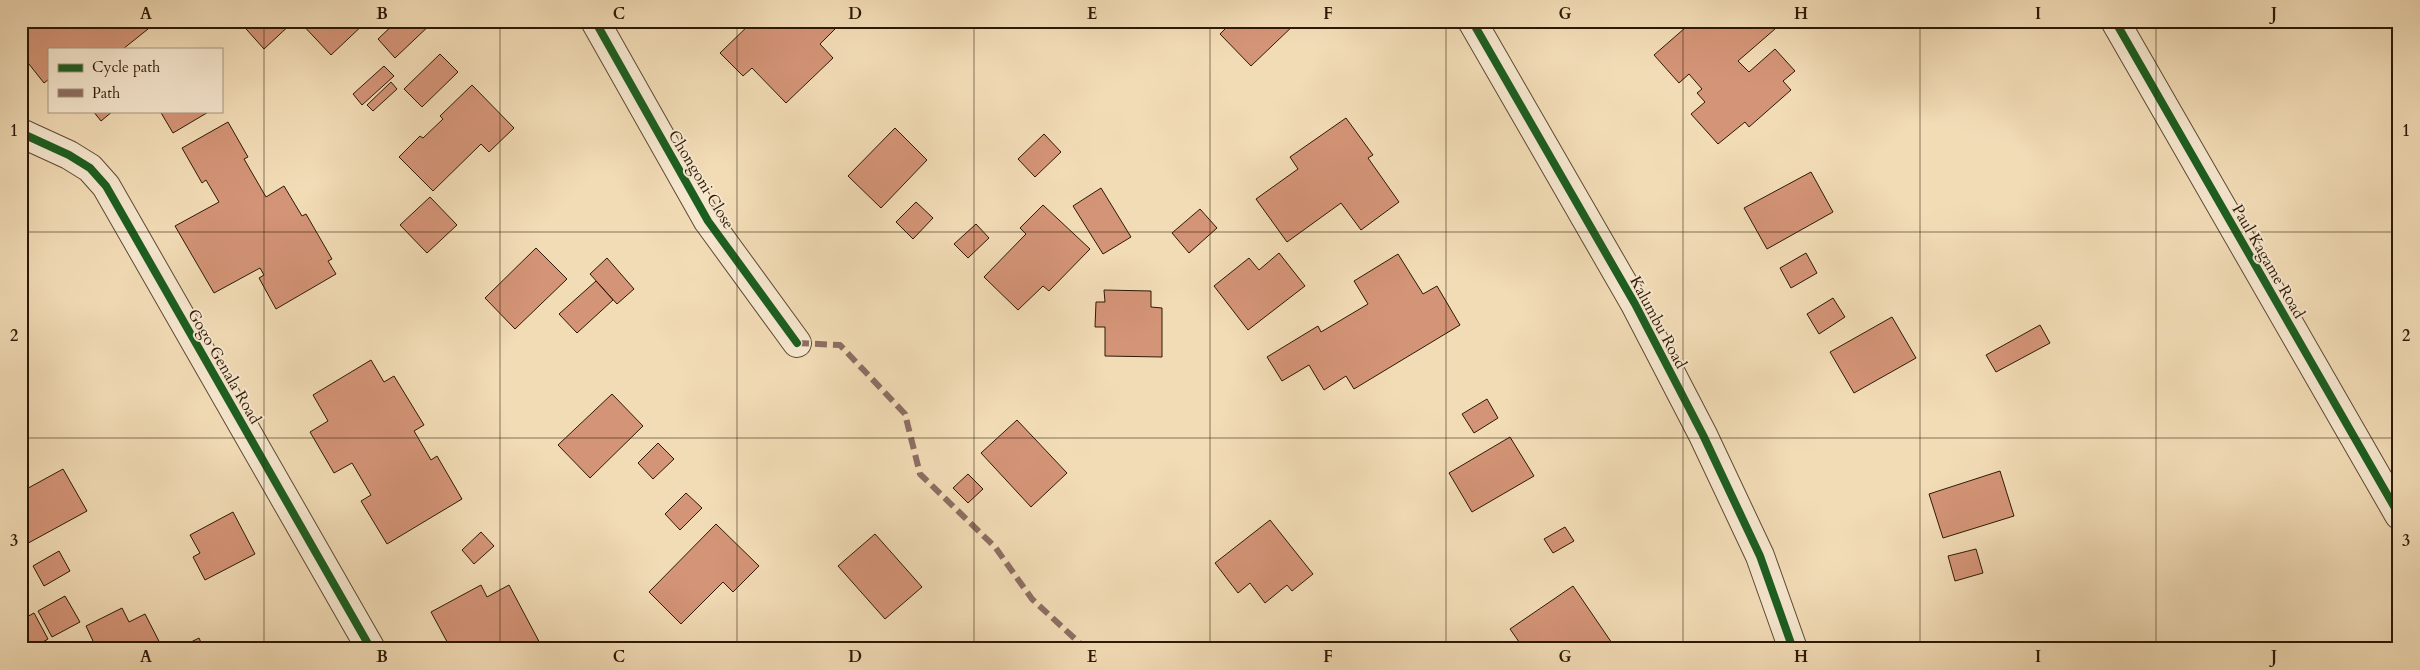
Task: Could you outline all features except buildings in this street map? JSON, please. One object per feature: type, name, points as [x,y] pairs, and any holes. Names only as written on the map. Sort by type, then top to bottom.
[{"type":"street","name":"Chongoni Close","points":[[595,21],[708,221],[797,343]]},
{"type":"street","name":"Kalumbu Road","points":[[1472,21],[1634,304],[1703,435],[1760,556],[1793,649]]},
{"type":"street","name":"Paul Kagame Road","points":[[2115,21],[2399,515]]},
{"type":"street","name":"Gogo Genala Road","points":[[21,133],[69,155],[90,168],[106,186],[370,649]]},
{"type":"marked path","points":[[797,343],[840,345],[905,414],[920,474],[995,547],[1032,599],[1086,649]]},
{"type":"cycle path","points":[[595,21],[708,221],[797,343]]},
{"type":"cycle path","points":[[1472,21],[1635,304],[1703,435],[1760,556],[1793,649]]},
{"type":"cycle path","points":[[2115,21],[2399,515]]},
{"type":"cycle path","points":[[21,133],[69,155],[90,168],[106,186],[371,649]]}]
